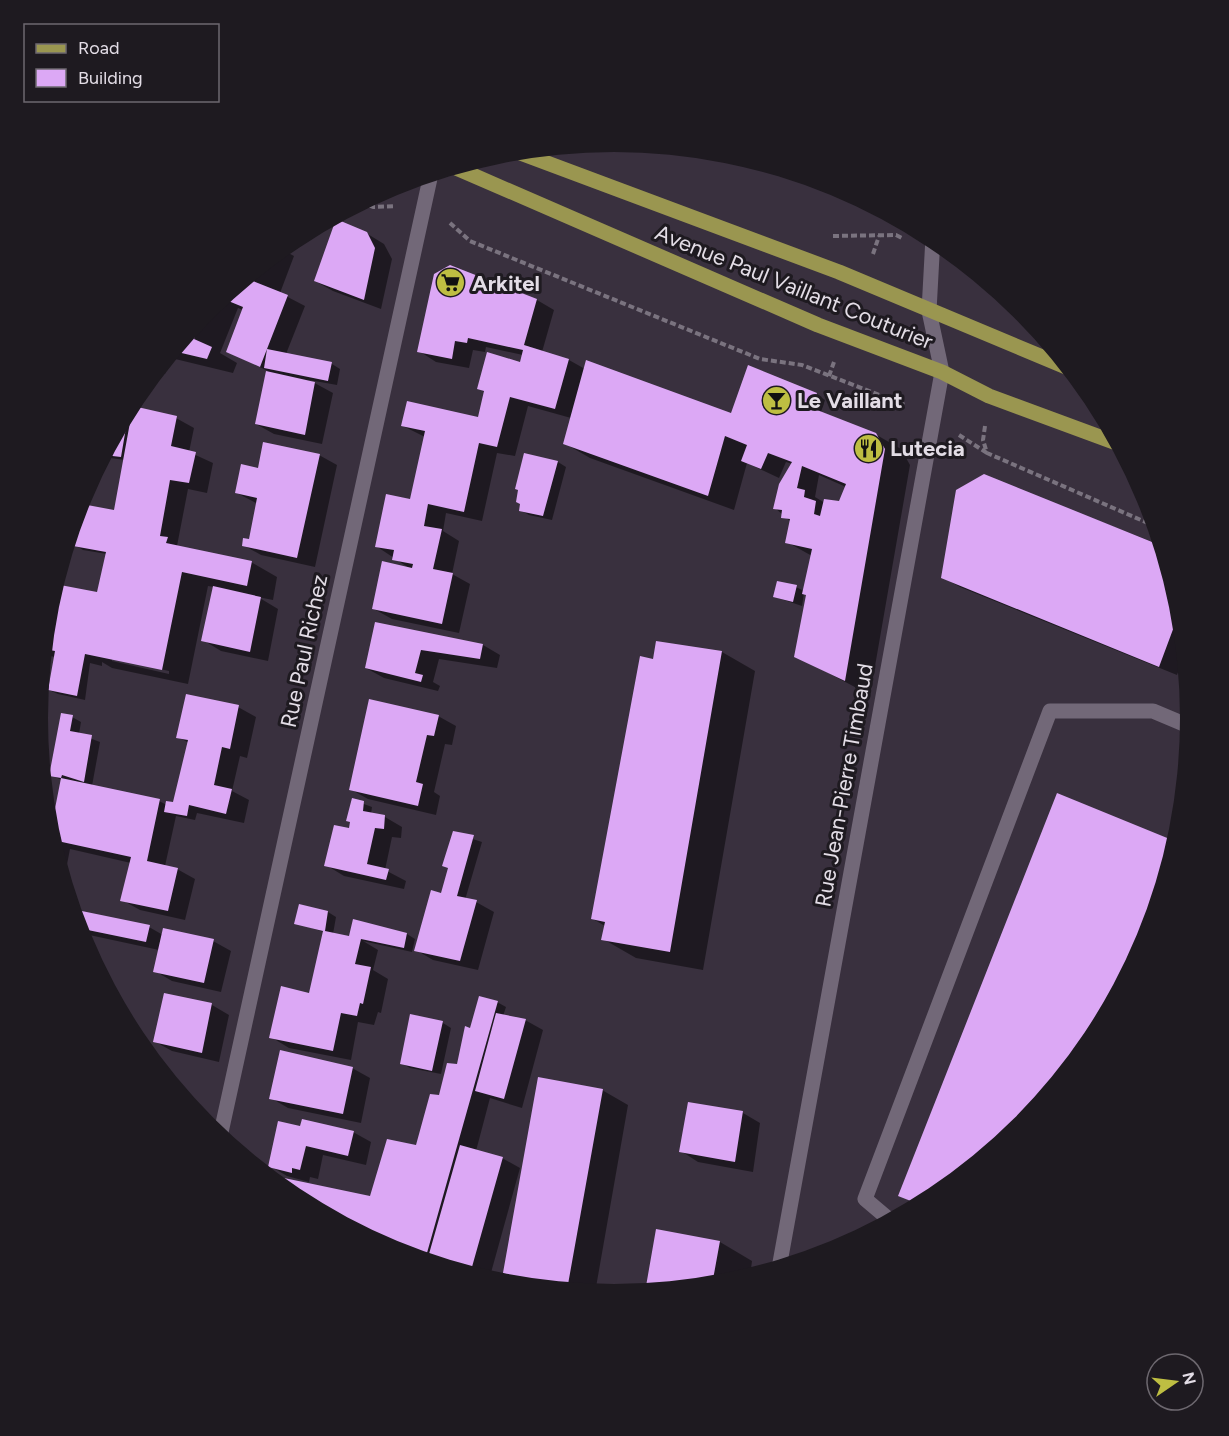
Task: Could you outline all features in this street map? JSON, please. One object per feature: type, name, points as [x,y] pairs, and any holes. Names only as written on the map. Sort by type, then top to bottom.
[{"type":"main road","name":"Avenue Paul Vaillant Couturier","points":[[532,157],[839,272],[1055,363]]},
{"type":"main road","name":"Avenue Paul Vaillant Couturier","points":[[465,172],[818,325],[942,372],[989,396],[1108,440]]},
{"type":"street","name":"Rue Paul Richez","points":[[222,1127],[429,183]]},
{"type":"street","name":"Rue Jean-Pierre Timbaud","points":[[781,1259],[942,372],[929,311],[933,250]]},
{"type":"street","points":[[885,1216],[865,1199],[1050,711],[1153,711],[1181,723]]},
{"type":"path","points":[[372,207],[409,206],[440,214],[470,241],[760,359],[802,365],[897,402]]},
{"type":"path","points":[[824,236],[896,235],[919,241]]},
{"type":"path","points":[[1005,462],[1146,522]]},
{"type":"building","points":[[342,221],[367,232],[375,248],[364,300],[314,281],[334,226]]},
{"type":"building","points":[[450,265],[537,299],[524,345],[569,359],[555,409],[510,397],[497,447],[479,443],[464,512],[428,504],[424,526],[442,529],[433,569],[453,573],[442,624],[372,609],[382,561],[412,568],[413,564],[392,560],[394,550],[375,547],[386,494],[410,499],[425,431],[401,426],[407,401],[478,417],[484,391],[477,389],[487,352],[520,362],[523,350],[468,338],[467,343],[455,341],[452,359],[417,352],[434,274]]},
{"type":"building","points":[[254,281],[288,295],[260,367],[226,352],[243,307],[230,302]]},
{"type":"building","points":[[194,338],[212,347],[207,359],[182,353]]},
{"type":"building","points":[[267,349],[332,362],[328,381],[264,368]]},
{"type":"building","points":[[586,360],[731,413],[748,365],[817,393],[812,408],[876,433],[885,449],[845,681],[794,657],[806,595],[802,594],[812,549],[785,543],[790,519],[781,518],[782,510],[773,509],[779,484],[792,462],[768,453],[761,469],[741,461],[747,445],[725,436],[708,496],[563,444]],"holes":[[[802,466],[846,484],[839,501],[824,499],[820,516],[814,514],[816,501],[804,497],[805,490],[797,488]]]},
{"type":"building","points":[[266,371],[315,382],[305,435],[255,424]]},
{"type":"building","points":[[140,408],[177,416],[171,446],[196,452],[189,483],[170,480],[160,536],[168,537],[166,543],[252,561],[247,586],[182,572],[162,670],[85,654],[77,696],[49,690],[55,651],[52,651],[53,644],[64,586],[97,592],[106,552],[75,546],[78,536],[89,505],[114,510],[129,426]]},
{"type":"building","points":[[125,433],[121,457],[112,456]]},
{"type":"building","points":[[263,442],[320,454],[297,558],[242,546],[243,538],[249,539],[257,498],[235,493],[241,464],[258,468]]},
{"type":"building","points":[[524,453],[558,461],[543,516],[519,511],[520,504],[516,502],[518,490],[515,489]]},
{"type":"building","points":[[984,474],[1153,542],[1162,571],[1173,628],[1159,667],[941,578],[956,490]]},
{"type":"building","points":[[777,581],[797,585],[793,602],[773,597]]},
{"type":"building","points":[[213,586],[261,597],[250,652],[201,641]]},
{"type":"building","points":[[375,622],[483,644],[480,659],[421,650],[415,673],[423,675],[421,682],[365,668]]},
{"type":"building","points":[[656,641],[722,651],[670,952],[601,940],[605,922],[591,919],[640,656],[653,659]]},
{"type":"building","points":[[186,694],[239,705],[230,749],[222,747],[214,785],[232,789],[226,814],[189,805],[187,816],[164,812],[166,801],[173,802],[188,740],[176,738]]},
{"type":"building","points":[[369,699],[439,715],[434,736],[427,735],[416,782],[423,784],[418,806],[349,790]]},
{"type":"building","points":[[61,713],[73,715],[70,731],[92,735],[84,782],[62,775],[61,778],[51,776],[50,768]]},
{"type":"building","points":[[61,778],[160,799],[147,861],[178,868],[168,911],[120,901],[131,857],[62,842],[55,807]]},
{"type":"building","points":[[1057,793],[1168,838],[1151,900],[1123,969],[1086,1033],[1064,1063],[1015,1119],[988,1144],[911,1201],[898,1196]]},
{"type":"building","points":[[352,798],[364,801],[363,811],[385,815],[384,829],[375,828],[367,864],[389,869],[386,880],[324,866],[334,825],[349,828],[350,822],[346,821]]},
{"type":"building","points":[[453,831],[474,835],[457,896],[477,900],[460,961],[414,951],[431,890],[441,893],[448,868],[442,866]]},
{"type":"building","points":[[299,904],[328,911],[325,931],[349,936],[353,919],[407,933],[404,948],[361,939],[355,964],[371,967],[363,1004],[360,1003],[357,1016],[341,1013],[333,1051],[269,1038],[281,986],[309,993],[323,931],[294,924]]},
{"type":"building","points":[[82,911],[150,925],[146,942],[89,930]]},
{"type":"building","points":[[163,928],[214,939],[204,983],[153,972]]},
{"type":"building","points":[[164,993],[212,1003],[202,1053],[153,1042]]},
{"type":"building","points":[[479,996],[498,1001],[427,1252],[364,1226],[331,1209],[285,1178],[370,1196],[387,1139],[416,1145],[430,1094],[439,1095],[447,1063],[457,1064],[465,1026],[470,1028]]},
{"type":"building","points":[[496,1013],[526,1019],[504,1099],[475,1091]]},
{"type":"building","points":[[410,1014],[443,1021],[432,1071],[400,1064]]},
{"type":"building","points":[[280,1050],[353,1067],[343,1114],[269,1099]]},
{"type":"building","points":[[538,1077],[603,1089],[568,1282],[503,1274]]},
{"type":"building","points":[[688,1102],[743,1111],[735,1162],[679,1152]]},
{"type":"building","points":[[302,1119],[354,1131],[348,1156],[306,1146],[300,1170],[292,1168],[292,1173],[271,1168],[268,1166],[278,1121],[300,1126]]},
{"type":"building","points":[[460,1145],[503,1157],[472,1266],[429,1253]]},
{"type":"building","points":[[656,1229],[720,1241],[714,1276],[647,1283]]},
{"type":"place","name":"Arkitel","points":[[451,283]]},
{"type":"place","name":"Le Vaillant","points":[[776,400]]},
{"type":"place","name":"Lutecia","points":[[869,448]]}]
